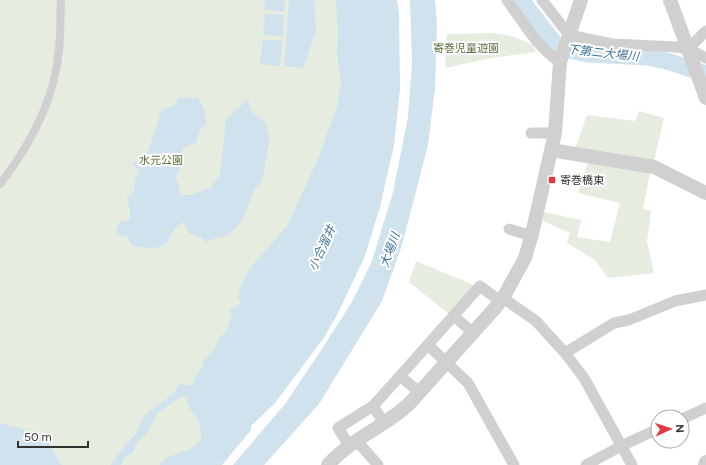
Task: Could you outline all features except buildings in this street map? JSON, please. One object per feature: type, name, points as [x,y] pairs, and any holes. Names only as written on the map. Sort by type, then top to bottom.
[{"type":"street","points":[[0,184],[34,134],[47,106],[59,50],[61,0]]},
{"type":"street","points":[[507,0],[545,51],[561,60]]},
{"type":"street","points":[[542,0],[568,37],[612,44],[677,46],[688,49],[706,58]]},
{"type":"street","points":[[328,465],[352,443],[397,415],[419,392],[502,300],[525,258],[532,236],[555,133],[561,60],[581,0]]},
{"type":"street","points":[[670,0],[705,96]]},
{"type":"street","points":[[688,49],[706,31]]},
{"type":"street","points":[[531,134],[555,133]]},
{"type":"street","points":[[551,150],[654,167],[706,193]]},
{"type":"street","points":[[509,229],[532,236]]},
{"type":"street","points":[[378,465],[352,443],[338,428],[373,406],[480,286],[536,322],[565,353],[584,378],[632,465]]},
{"type":"street","points":[[565,353],[614,323],[628,320],[676,301],[706,295]]},
{"type":"street","points":[[454,316],[472,333]]},
{"type":"street","points":[[428,345],[447,361],[468,383],[514,465]]},
{"type":"street","points":[[400,376],[419,392]]},
{"type":"street","points":[[373,406],[384,423]]},
{"type":"street","points":[[690,415],[706,408]]},
{"type":"street","points":[[586,465],[650,433]]},
{"type":"green space","name":"水元公園","points":[[0,0],[357,0],[357,92],[206,437],[174,465],[0,465]]},
{"type":"green space","name":"寄巻児童遊園","points":[[492,33],[512,36],[533,45],[536,52],[491,58],[445,68],[447,34]]},
{"type":"green space","points":[[639,111],[664,118],[654,161],[575,149],[587,115],[635,121]]},
{"type":"green space","points":[[588,162],[650,173],[643,209],[651,211],[647,241],[654,273],[608,278],[596,261],[567,243],[570,233],[543,221],[544,212],[581,220],[577,237],[610,242],[620,203],[578,193]]},
{"type":"green space","points":[[416,261],[476,286],[449,314],[409,282]]},
{"type":"water","points":[[265,0],[285,0],[284,12],[264,9]]},
{"type":"water","points":[[289,0],[314,0],[316,31],[303,68],[284,66]]},
{"type":"water","name":"小合溜井","points":[[336,0],[397,0],[399,13],[400,89],[394,145],[380,207],[365,256],[337,315],[323,339],[275,403],[251,426],[251,430],[222,465],[160,465],[168,458],[197,445],[201,440],[200,425],[187,403],[187,396],[180,397],[157,414],[147,434],[136,443],[133,453],[125,457],[121,465],[111,465],[127,442],[134,436],[145,415],[174,393],[180,384],[193,386],[194,379],[202,367],[203,361],[214,350],[220,337],[225,333],[232,317],[229,308],[234,308],[240,304],[240,300],[238,298],[241,285],[250,268],[287,226],[317,161],[337,107],[341,83],[337,55],[338,32]]},
{"type":"water","name":"大場川","points":[[410,0],[435,0],[437,24],[435,88],[428,145],[402,245],[382,301],[319,404],[264,465],[233,465],[285,404],[353,300],[372,261],[393,192],[408,117],[412,62]]},
{"type":"water","points":[[265,14],[284,15],[283,36],[263,35]]},
{"type":"water","points":[[263,40],[282,40],[280,66],[260,64]]},
{"type":"water","points":[[187,97],[192,99],[197,98],[200,101],[206,118],[206,125],[201,128],[196,143],[183,147],[180,166],[176,177],[181,195],[191,195],[210,188],[220,175],[226,120],[247,100],[253,113],[267,124],[267,131],[270,138],[262,180],[254,191],[243,218],[235,229],[223,237],[212,239],[207,243],[201,237],[189,233],[184,222],[176,227],[166,243],[161,247],[153,248],[132,246],[129,238],[118,235],[116,230],[120,222],[131,219],[127,197],[134,192],[135,179],[139,170],[132,164],[140,160],[148,152],[162,109],[173,106],[178,98]]},
{"type":"water","points":[[0,423],[40,436],[51,446],[62,465],[0,465]]},
{"type":"waterway","name":"下第二大場川","points":[[521,0],[558,48],[588,54],[648,57],[670,62],[706,74]]},
{"type":"place","name":"寄巻橋東","points":[[552,180]]}]
